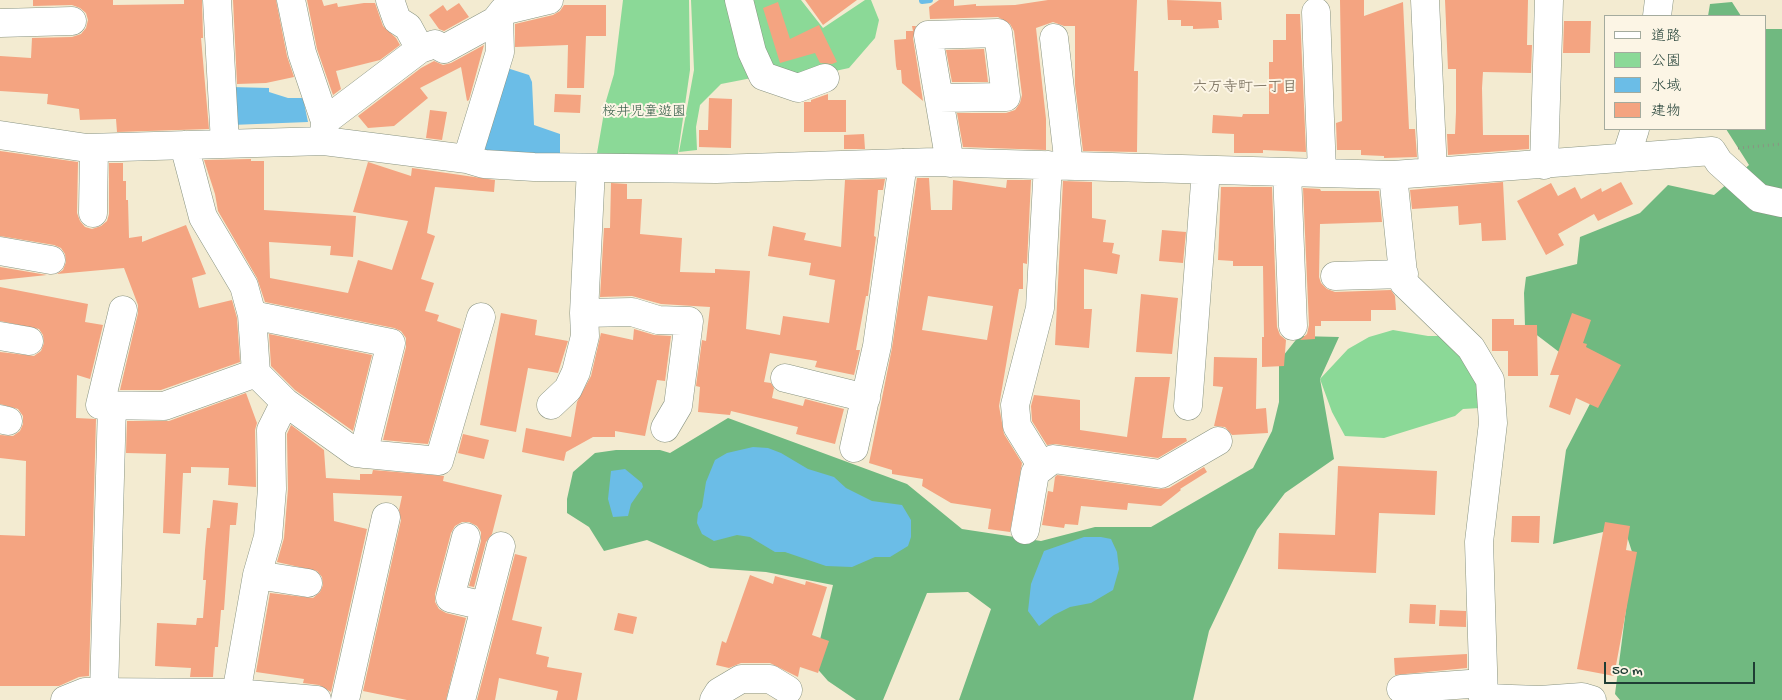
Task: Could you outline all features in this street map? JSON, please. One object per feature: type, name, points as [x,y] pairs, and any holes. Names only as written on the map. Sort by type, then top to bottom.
[{"type":"street","points":[[216,0],[225,143]]},
{"type":"street","points":[[291,0],[302,54],[324,131]]},
{"type":"street","points":[[390,0],[397,20],[408,27],[420,49]]},
{"type":"street","points":[[324,131],[420,49],[434,44],[444,49],[495,21],[503,11],[549,0]]},
{"type":"street","points":[[739,0],[752,52],[763,76],[798,88],[825,78]]},
{"type":"street","points":[[1424,0],[1433,172]]},
{"type":"street","points":[[1544,164],[1549,0]]},
{"type":"street","points":[[1657,15],[1660,0]]},
{"type":"street","points":[[1314,4],[1322,173]]},
{"type":"street","points":[[466,159],[500,52],[498,16]]},
{"type":"street","points":[[0,23],[73,20]]},
{"type":"street","points":[[1042,465],[1017,426],[1015,404],[1040,308],[1058,166],[1054,38]]},
{"type":"street","points":[[939,98],[950,163]]},
{"type":"street","points":[[1626,157],[1634,130]]},
{"type":"street","points":[[0,135],[94,148],[225,143],[324,131],[500,165],[591,168],[716,168],[950,163],[1393,175],[1712,151],[1719,162],[1759,198],[1782,203]]},
{"type":"street","points":[[184,145],[203,217],[244,286],[252,315],[256,372],[286,402],[356,453],[439,461],[481,317]]},
{"type":"street","points":[[93,213],[94,148]]},
{"type":"street","points":[[854,448],[877,346],[903,163]]},
{"type":"street","points":[[550,405],[568,389],[576,372],[585,336],[584,313],[591,168]]},
{"type":"street","points":[[1188,406],[1206,170]]},
{"type":"street","points":[[1286,172],[1294,326]]},
{"type":"street","points":[[1393,175],[1404,283],[1471,348],[1490,380],[1493,423],[1479,542],[1483,694]]},
{"type":"street","points":[[0,251],[51,260]]},
{"type":"street","points":[[1335,276],[1404,274]]},
{"type":"street","points":[[123,310],[100,405],[164,406],[256,372]]},
{"type":"street","points":[[584,313],[632,312],[658,320],[689,321],[678,406],[665,428]]},
{"type":"street","points":[[252,315],[391,343],[363,454]]},
{"type":"street","points":[[0,336],[29,341]]},
{"type":"street","points":[[785,378],[866,398]]},
{"type":"street","points":[[236,696],[257,575],[268,537],[272,489],[271,430],[286,402]]},
{"type":"street","points":[[104,692],[112,405]]},
{"type":"street","points":[[1025,530],[1035,473],[1042,465],[1053,459],[1161,474],[1218,440]]},
{"type":"street","points":[[345,700],[386,517]]},
{"type":"street","points":[[466,537],[450,598],[485,606]]},
{"type":"street","points":[[461,700],[501,546]]},
{"type":"street","points":[[257,575],[308,583]]},
{"type":"street","points":[[714,700],[718,692],[741,679],[770,679],[788,690]]},
{"type":"street","points":[[1401,689],[1540,700],[1582,697],[1592,700]]},
{"type":"street","points":[[66,700],[85,692],[317,700]]},
{"type":"path","points":[[1712,151],[1782,144]]},
{"type":"green space","name":"桜井児童遊園","points":[[623,0],[689,0],[690,70],[677,160],[596,159],[606,101],[614,74]]},
{"type":"green space","points":[[691,0],[734,0],[757,77],[721,84],[700,105],[696,127],[697,150],[679,152],[694,70]]},
{"type":"green space","points":[[744,0],[801,0],[823,28],[865,0],[871,0],[879,20],[875,38],[849,68],[821,74],[799,82],[765,71]]},
{"type":"green space","points":[[1732,2],[1740,15],[1708,15],[1710,4]]},
{"type":"green space","points":[[1767,29],[1782,29],[1782,700],[1620,700],[1615,694],[1633,555],[1624,527],[1553,544],[1566,450],[1594,396],[1584,371],[1525,326],[1524,293],[1526,277],[1577,264],[1580,237],[1640,213],[1668,185],[1714,195],[1749,165],[1727,130],[1767,130]]},
{"type":"green space","points":[[1393,330],[1428,336],[1442,336],[1458,349],[1477,378],[1480,408],[1463,409],[1455,416],[1384,438],[1345,436],[1332,412],[1320,379],[1348,349],[1369,337]]},
{"type":"green space","points":[[1299,336],[1339,337],[1320,379],[1334,459],[1285,493],[1257,530],[1209,631],[1193,700],[959,700],[991,609],[968,592],[927,593],[883,700],[856,700],[828,681],[814,665],[833,585],[766,572],[710,568],[647,540],[604,551],[589,527],[567,513],[567,499],[573,472],[595,453],[616,450],[660,450],[670,453],[728,418],[907,484],[962,529],[1041,541],[1095,527],[1151,527],[1253,468],[1272,431],[1279,402],[1279,361]]},
{"type":"water","points":[[507,68],[529,75],[532,82],[534,125],[560,134],[560,154],[482,157]]},
{"type":"water","points":[[231,87],[269,88],[269,92],[288,98],[303,98],[308,122],[231,125]]},
{"type":"water","points":[[753,447],[768,448],[781,453],[808,469],[834,477],[846,488],[872,501],[902,505],[911,520],[911,537],[908,546],[890,557],[875,557],[852,567],[826,566],[785,552],[775,552],[750,537],[737,535],[714,541],[702,534],[697,523],[698,513],[702,507],[706,482],[715,460],[727,453]]},
{"type":"water","points":[[625,469],[642,483],[643,487],[631,504],[628,516],[613,517],[608,499],[611,471]]},
{"type":"water","points":[[1084,537],[1111,539],[1117,552],[1119,569],[1113,590],[1091,603],[1070,607],[1054,615],[1039,626],[1028,611],[1031,584],[1044,551]]},
{"type":"building","points":[[33,0],[113,0],[113,5],[184,4],[184,0],[202,0],[203,38],[201,38],[209,129],[117,132],[116,119],[80,120],[79,109],[47,104],[48,94],[0,91],[0,56],[31,58],[32,38],[72,37],[81,34],[86,28],[88,20],[86,13],[80,8],[72,5],[33,6]]},
{"type":"building","points":[[233,0],[276,0],[287,56],[294,77],[266,83],[237,84]]},
{"type":"building","points":[[307,0],[322,0],[324,6],[337,3],[338,7],[375,3],[383,26],[396,38],[400,45],[380,60],[336,71],[341,89],[333,95],[317,49]]},
{"type":"building","points":[[805,0],[857,0],[823,25]]},
{"type":"building","points":[[939,0],[954,0],[954,6],[976,4],[976,6],[1015,5],[1048,0],[1137,0],[1134,71],[1138,71],[1137,152],[1083,151],[1075,85],[1075,26],[1064,26],[1053,22],[1036,28],[1046,119],[1046,150],[963,147],[957,113],[1006,113],[1015,110],[1020,103],[1022,95],[1014,31],[1010,24],[998,17],[930,19],[929,7]]},
{"type":"building","points":[[1167,0],[1221,2],[1222,20],[1218,20],[1219,28],[1193,29],[1193,26],[1181,26],[1181,20],[1168,20]]},
{"type":"building","points":[[1340,0],[1364,0],[1364,16],[1403,2],[1409,129],[1415,129],[1417,157],[1384,158],[1384,156],[1361,155],[1361,150],[1337,150],[1336,123],[1342,121]]},
{"type":"building","points":[[1445,0],[1528,0],[1527,45],[1532,45],[1531,73],[1483,72],[1482,88],[1483,135],[1529,135],[1529,149],[1448,155],[1447,134],[1455,134],[1456,69],[1448,69]]},
{"type":"building","points":[[778,2],[790,39],[819,25],[837,62],[832,64],[820,63],[815,53],[780,63],[763,8]]},
{"type":"building","points":[[459,3],[469,17],[444,31],[439,29],[429,15],[443,5],[447,11]]},
{"type":"building","points":[[564,5],[606,5],[606,36],[586,36],[584,88],[567,88],[568,45],[515,47],[515,24],[553,15],[560,11]]},
{"type":"building","points":[[1286,14],[1300,14],[1306,152],[1263,150],[1263,153],[1234,153],[1234,134],[1212,133],[1213,115],[1242,117],[1243,114],[1269,114],[1269,62],[1273,62],[1273,40],[1286,40]]},
{"type":"building","points":[[1564,21],[1591,21],[1590,53],[1563,53]]},
{"type":"building","points":[[912,26],[916,26],[913,38],[923,101],[902,83],[901,70],[897,70],[896,66],[894,40],[906,39],[906,31],[913,31]]},
{"type":"building","points":[[484,45],[469,100],[467,101],[461,67],[420,88],[428,98],[394,126],[368,128],[358,116],[421,68],[434,61],[443,65],[451,63]]},
{"type":"building","points":[[984,49],[988,82],[952,82],[946,50]]},
{"type":"building","points":[[555,94],[581,95],[580,113],[554,112]]},
{"type":"building","points":[[828,94],[828,100],[846,100],[846,132],[804,132],[804,102],[811,102],[811,100]]},
{"type":"building","points":[[709,98],[732,99],[731,148],[699,147],[699,130],[708,130]]},
{"type":"building","points":[[430,110],[447,112],[442,140],[426,138]]},
{"type":"building","points":[[864,134],[865,149],[844,149],[844,135]]},
{"type":"building","points":[[0,151],[78,162],[77,213],[85,227],[92,229],[101,226],[107,221],[109,214],[109,163],[123,163],[123,181],[126,181],[126,200],[128,200],[129,238],[142,236],[142,242],[186,225],[206,274],[192,278],[199,308],[232,300],[237,318],[240,362],[161,390],[120,390],[138,313],[138,305],[124,268],[57,274],[63,270],[66,262],[65,254],[61,248],[54,245],[0,236]]},
{"type":"building","points":[[251,159],[251,161],[264,161],[264,210],[356,216],[353,257],[330,255],[331,246],[269,242],[270,278],[348,293],[358,260],[392,270],[408,221],[353,212],[368,162],[411,176],[412,168],[495,180],[494,192],[435,187],[427,233],[435,236],[421,279],[434,283],[425,311],[439,315],[437,321],[461,329],[428,444],[383,440],[406,347],[406,338],[401,331],[265,302],[257,278],[218,211],[215,194],[204,160]]},
{"type":"building","points":[[917,178],[929,178],[931,210],[952,210],[953,180],[1006,188],[1007,180],[1031,180],[1027,264],[1023,263],[1023,289],[1019,289],[999,406],[1004,434],[1022,463],[1010,532],[988,529],[991,509],[951,503],[922,486],[923,479],[892,474],[892,470],[869,463],[892,348]],"holes":[[[928,296],[993,306],[987,340],[922,330]]]},
{"type":"building","points":[[885,179],[883,190],[878,190],[874,236],[876,237],[868,296],[866,296],[856,350],[860,350],[854,375],[815,367],[817,361],[770,353],[764,382],[771,383],[774,388],[772,398],[803,406],[805,399],[844,409],[835,444],[796,434],[798,427],[731,411],[730,415],[698,412],[700,387],[696,386],[702,340],[706,341],[710,307],[661,304],[632,296],[600,297],[604,228],[610,228],[611,183],[627,184],[627,199],[642,199],[640,234],[682,238],[680,272],[715,273],[715,269],[750,271],[746,329],[780,335],[783,316],[829,323],[835,280],[809,275],[811,263],[768,256],[773,226],[806,233],[804,240],[841,247],[845,180]]},
{"type":"building","points":[[1063,181],[1092,182],[1092,218],[1106,220],[1103,242],[1114,243],[1112,253],[1120,255],[1117,274],[1084,269],[1084,309],[1092,309],[1089,348],[1055,345]]},
{"type":"building","points":[[1503,182],[1506,240],[1482,241],[1481,223],[1459,225],[1458,206],[1412,209],[1410,190]]},
{"type":"building","points":[[1621,182],[1633,204],[1598,221],[1594,214],[1558,234],[1564,245],[1546,255],[1517,201],[1551,183],[1558,196],[1575,187],[1581,199],[1601,188],[1602,192]]},
{"type":"building","points":[[1221,187],[1272,187],[1277,327],[1280,335],[1286,340],[1284,366],[1262,367],[1262,337],[1264,337],[1263,266],[1233,266],[1233,261],[1218,260]]},
{"type":"building","points":[[1303,188],[1320,189],[1321,191],[1379,191],[1382,222],[1320,224],[1319,277],[1321,283],[1327,289],[1335,292],[1391,290],[1395,296],[1396,310],[1371,310],[1371,321],[1321,321],[1321,326],[1315,326],[1315,339],[1300,340],[1307,334],[1309,325]]},
{"type":"building","points":[[1162,230],[1186,232],[1183,263],[1159,261]]},
{"type":"building","points":[[0,267],[47,275],[0,280]]},
{"type":"building","points":[[0,287],[88,304],[85,322],[103,325],[90,379],[77,375],[76,418],[96,419],[89,676],[79,677],[59,686],[0,686],[0,535],[25,536],[26,461],[0,458],[0,435],[13,436],[20,431],[23,424],[23,416],[18,409],[0,404],[0,352],[34,356],[41,351],[44,343],[43,335],[39,329],[0,321]]},
{"type":"building","points":[[1141,294],[1178,298],[1172,354],[1136,352]]},
{"type":"building","points":[[501,313],[537,320],[535,335],[568,341],[558,373],[528,368],[516,432],[480,425]]},
{"type":"building","points":[[1572,313],[1591,320],[1583,343],[1587,344],[1586,347],[1621,365],[1598,408],[1576,398],[1570,415],[1549,407],[1559,375],[1550,375]]},
{"type":"building","points":[[1492,319],[1514,319],[1514,325],[1537,325],[1538,376],[1508,376],[1508,351],[1492,351]]},
{"type":"building","points":[[634,329],[654,335],[671,336],[665,381],[657,380],[645,436],[615,431],[615,437],[593,437],[566,452],[564,461],[522,452],[526,428],[571,437],[577,402],[591,376],[601,333],[633,340]]},
{"type":"building","points":[[269,334],[372,355],[353,431],[295,390],[271,366]]},
{"type":"building","points":[[1214,357],[1257,358],[1256,409],[1266,408],[1268,433],[1232,435],[1225,427],[1214,426],[1223,387],[1213,386]]},
{"type":"building","points":[[1135,377],[1170,377],[1162,438],[1186,438],[1187,441],[1158,458],[1055,444],[1047,445],[1032,421],[1031,406],[1034,395],[1080,400],[1080,430],[1127,437]]},
{"type":"building","points":[[246,393],[257,423],[255,430],[256,487],[228,485],[229,468],[191,467],[191,473],[183,473],[180,534],[163,533],[166,454],[126,453],[127,421],[169,421]]},
{"type":"building","points":[[291,425],[324,450],[326,478],[360,480],[360,474],[372,474],[373,470],[444,476],[443,481],[502,495],[492,534],[486,542],[474,587],[469,586],[481,541],[481,532],[477,526],[469,522],[462,522],[455,526],[451,533],[435,594],[435,602],[439,609],[446,613],[466,618],[446,700],[407,700],[363,691],[401,520],[399,510],[402,496],[333,493],[334,521],[367,529],[331,692],[319,685],[303,683],[304,679],[256,672],[270,593],[313,598],[320,592],[323,585],[322,577],[317,571],[277,562],[284,538],[288,489],[287,434]]},
{"type":"building","points":[[463,434],[489,440],[484,459],[458,453]]},
{"type":"building","points":[[1338,466],[1437,471],[1435,515],[1379,513],[1376,573],[1278,569],[1279,533],[1335,535]]},
{"type":"building","points":[[1204,467],[1207,472],[1180,489],[1161,506],[1128,503],[1127,510],[1081,506],[1078,525],[1065,524],[1064,528],[1042,525],[1048,491],[1053,492],[1057,475],[1159,489],[1169,488]]},
{"type":"building","points":[[213,500],[238,503],[236,525],[230,525],[224,610],[221,610],[218,647],[215,647],[213,677],[190,677],[191,668],[155,666],[157,623],[196,625],[197,618],[203,618],[206,580],[203,580],[205,550],[207,528],[210,528]]},
{"type":"building","points":[[1512,516],[1540,516],[1539,543],[1511,542]]},
{"type":"building","points":[[1605,522],[1630,526],[1626,550],[1637,552],[1614,676],[1577,669]]},
{"type":"building","points":[[515,554],[527,557],[512,620],[542,627],[536,654],[549,657],[547,667],[582,673],[577,700],[556,700],[558,691],[499,678],[495,700],[477,700]]},
{"type":"building","points":[[750,575],[773,584],[775,576],[805,585],[806,581],[827,587],[812,635],[829,641],[818,673],[800,667],[798,677],[770,663],[741,663],[729,668],[716,665],[722,641],[726,643]]},
{"type":"building","points":[[1410,604],[1436,605],[1435,624],[1409,623]]},
{"type":"building","points":[[1440,610],[1466,611],[1466,627],[1439,626]]},
{"type":"building","points":[[618,613],[637,617],[633,634],[614,630]]},
{"type":"building","points":[[1467,654],[1467,668],[1395,675],[1394,658]]},
{"type":"waterway","points":[[922,1],[930,0]]},
{"type":"district","name":"六万寺町一丁目","points":[[1245,89]]}]
